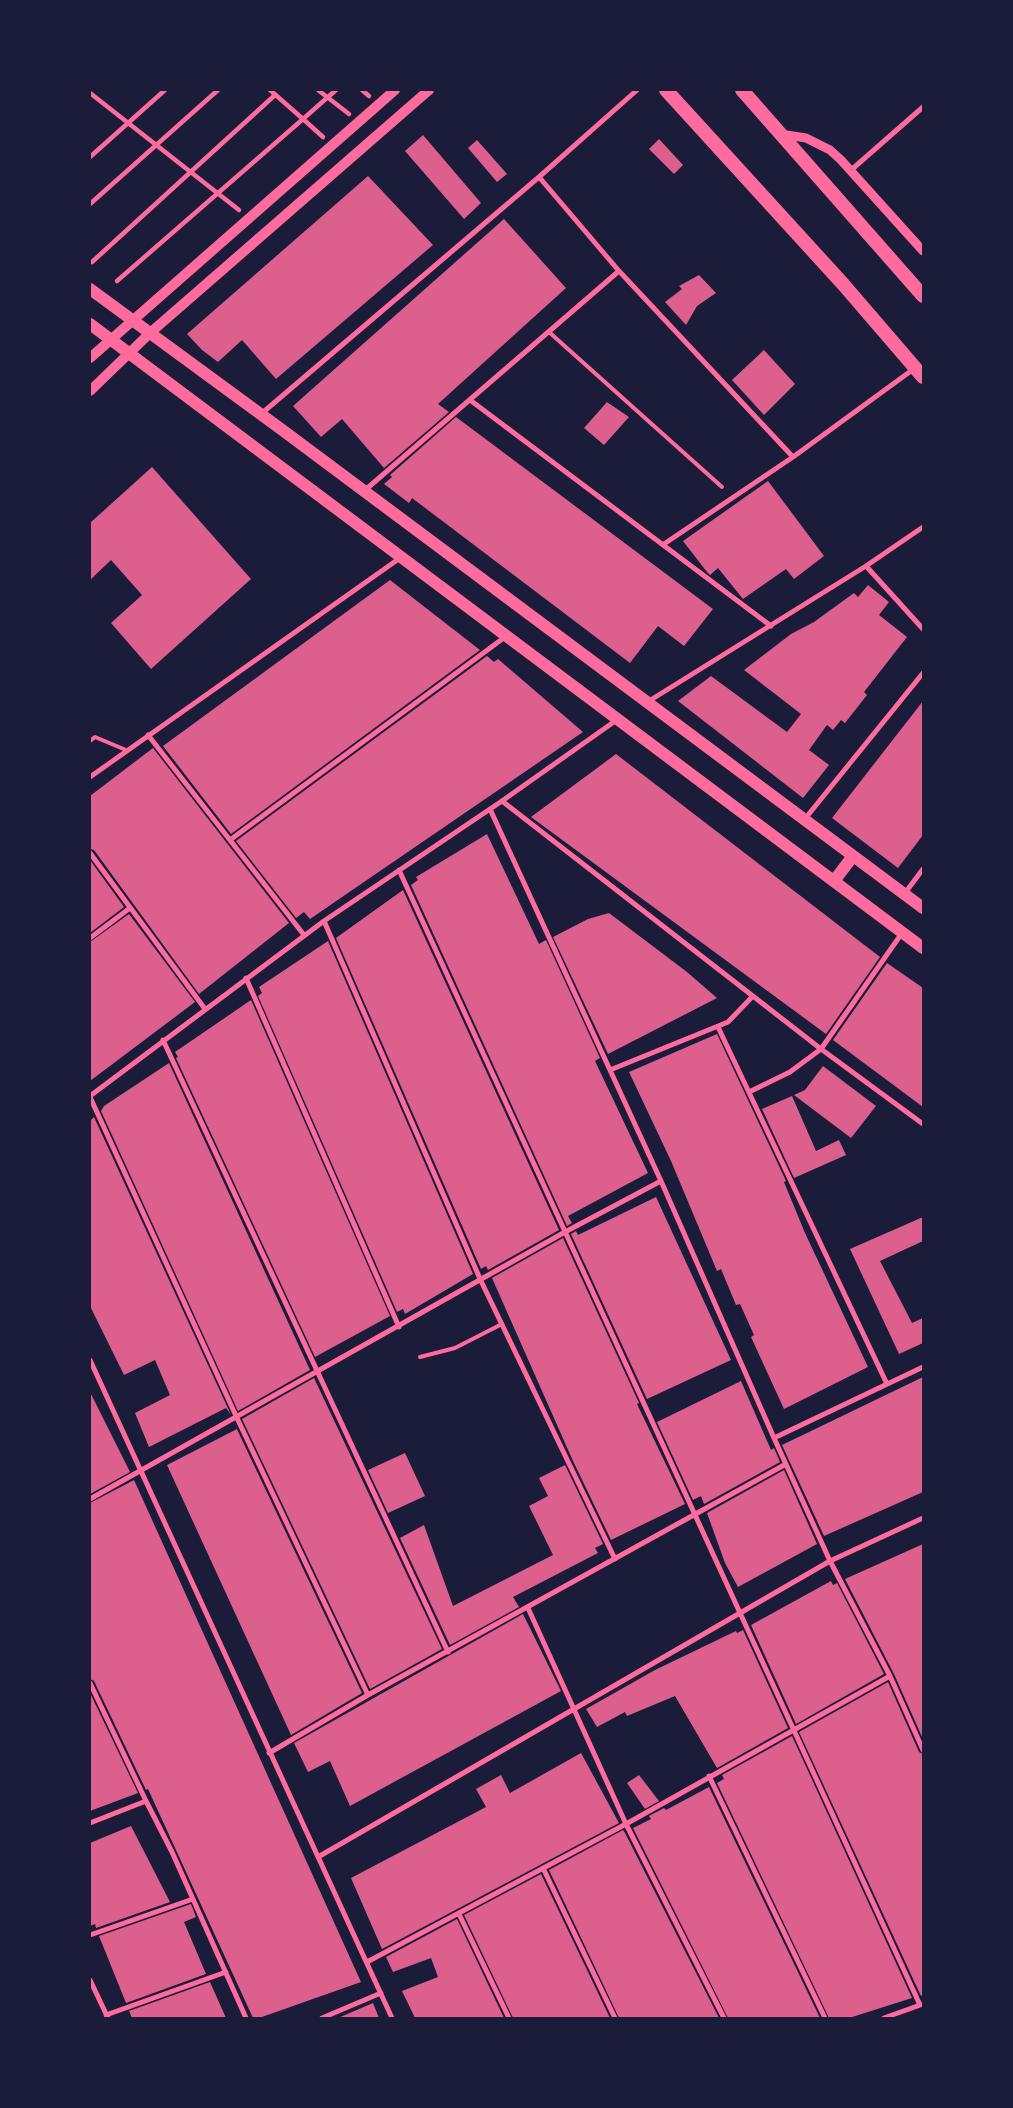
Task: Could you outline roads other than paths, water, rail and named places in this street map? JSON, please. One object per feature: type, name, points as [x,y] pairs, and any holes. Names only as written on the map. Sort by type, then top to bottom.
[{"type":"highway","points":[[666,90],[919,372]]},
{"type":"highway","points":[[742,90],[923,296]]},
{"type":"main road","points":[[90,358],[394,90]]},
{"type":"main road","points":[[90,391],[150,333],[429,90]]},
{"type":"main road","points":[[90,290],[648,702],[923,908]]},
{"type":"main road","points":[[90,324],[923,948]]},
{"type":"main road","points":[[834,881],[853,856]]},
{"type":"street","points":[[90,157],[165,90]]},
{"type":"street","points":[[90,204],[155,144],[218,90]]},
{"type":"street","points":[[270,90],[323,136]]},
{"type":"street","points":[[318,90],[349,114]]},
{"type":"street","points":[[117,281],[336,90]]},
{"type":"street","points":[[362,90],[369,96]]},
{"type":"street","points":[[260,415],[539,177],[637,90]]},
{"type":"street","points":[[92,262],[275,95]]},
{"type":"street","points":[[91,96],[239,210]]},
{"type":"street","points":[[850,170],[923,107]]},
{"type":"street","points":[[780,134],[799,136],[818,143],[841,160],[923,251]]},
{"type":"street","points":[[539,177],[619,271],[793,456]]},
{"type":"street","points":[[364,492],[619,271]]},
{"type":"street","points":[[664,544],[919,372]]},
{"type":"street","points":[[470,400],[664,544],[770,626]]},
{"type":"street","points":[[648,702],[866,566],[923,527]]},
{"type":"street","points":[[90,777],[400,558]]},
{"type":"street","points":[[866,566],[923,629]]},
{"type":"street","points":[[230,840],[507,636]]},
{"type":"street","points":[[804,820],[923,673]]},
{"type":"street","points":[[368,1695],[237,1418],[90,1096],[304,935],[619,719]]},
{"type":"street","points":[[148,735],[304,935]]},
{"type":"street","points":[[502,801],[821,1049],[923,1124]]},
{"type":"street","points":[[490,809],[661,1181],[830,1561],[890,1676],[923,1750]]},
{"type":"street","points":[[90,853],[204,1009]]},
{"type":"street","points":[[399,870],[921,2005],[884,2018]]},
{"type":"street","points":[[904,894],[923,870]]},
{"type":"street","points":[[90,938],[130,908]]},
{"type":"street","points":[[324,921],[482,1281],[615,1559]]},
{"type":"street","points":[[748,1092],[790,1072],[821,1049],[902,932]]},
{"type":"street","points":[[246,978],[399,1327]]},
{"type":"street","points":[[610,1070],[728,1022],[753,996]]},
{"type":"street","points":[[718,1026],[887,1384]]},
{"type":"street","points":[[163,1040],[448,1652]]},
{"type":"street","points":[[90,1499],[142,1472],[482,1281],[565,1232],[661,1181]]},
{"type":"street","points":[[90,1360],[392,2018]]},
{"type":"street","points":[[774,1438],[923,1367]]},
{"type":"street","points":[[269,1753],[368,1695],[786,1464]]},
{"type":"street","points":[[318,1857],[830,1561],[923,1518]]},
{"type":"street","points":[[528,1608],[626,1824],[724,2018]]},
{"type":"street","points":[[367,1962],[626,1824],[890,1676]]},
{"type":"street","points":[[90,1683],[194,1899],[246,2018]]},
{"type":"street","points":[[709,1776],[824,2018]]},
{"type":"street","points":[[90,1823],[146,1801]]},
{"type":"street","points":[[542,1868],[615,2018]]},
{"type":"street","points":[[90,1934],[194,1899]]},
{"type":"street","points":[[459,1914],[509,2018]]},
{"type":"street","points":[[90,1980],[107,2016],[226,1972]]},
{"type":"street","points":[[322,2018],[381,1993]]},
{"type":"lane","points":[[549,332],[722,487]]},
{"type":"lane","points":[[90,734],[95,738],[126,750]]},
{"type":"lane","points":[[90,741],[95,738]]},
{"type":"lane","points":[[420,1356],[455,1348],[502,1324]]}]
